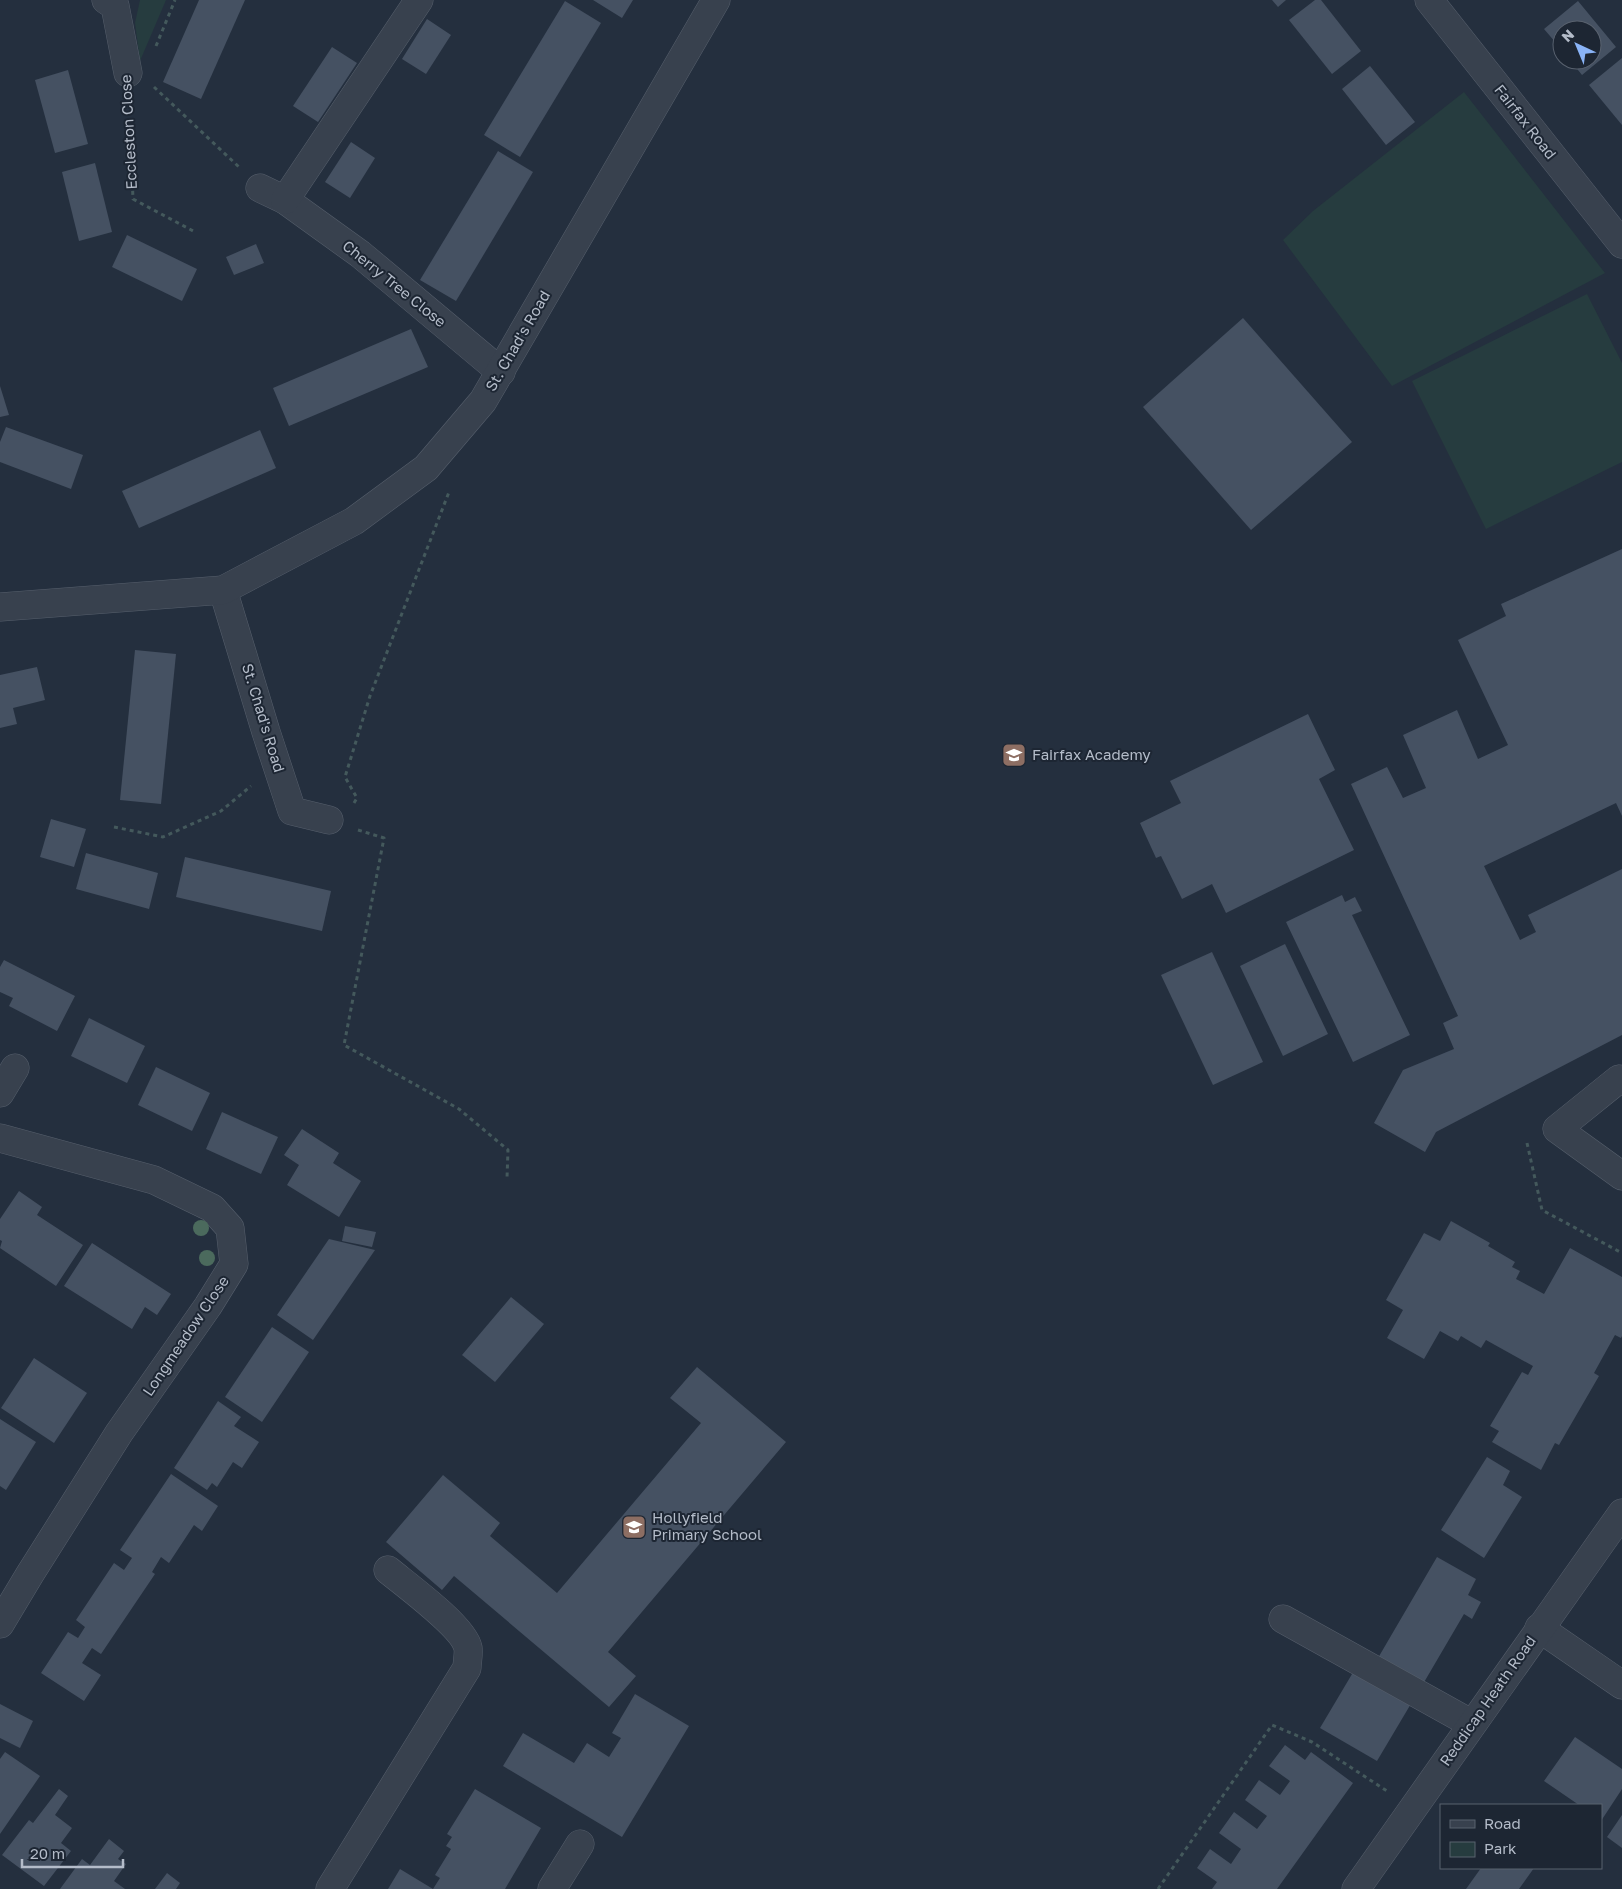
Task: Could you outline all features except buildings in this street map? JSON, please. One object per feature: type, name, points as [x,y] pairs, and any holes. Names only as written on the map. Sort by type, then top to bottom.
[{"type":"street","points":[[284,200],[419,0]]},
{"type":"street","name":"St. Chad's Road","points":[[0,607],[224,590],[354,521],[426,468],[483,401],[501,372],[716,0]]},
{"type":"street","name":"Fairfax Road","points":[[1429,0],[1622,244]]},
{"type":"street","name":"Eccleston Close","points":[[113,2],[139,78]]},
{"type":"street","name":"Cherry Tree Close","points":[[260,188],[284,200],[360,254],[501,372]]},
{"type":"street","name":"St. Chad's Road","points":[[224,590],[292,811],[337,823]]},
{"type":"street","points":[[0,1093],[15,1068]]},
{"type":"street","points":[[1622,1081],[1619,1079],[1557,1129],[1622,1176]]},
{"type":"street","name":"Longmeadow Close","points":[[0,1138],[154,1180],[212,1208],[230,1228],[234,1264],[208,1306],[119,1433],[0,1624]]},
{"type":"street","name":"Reddicap Heath Road","points":[[1356,1889],[1622,1513]]},
{"type":"street","points":[[330,1889],[467,1668],[468,1647],[456,1629],[388,1570]]},
{"type":"street","points":[[1283,1619],[1472,1724]]},
{"type":"street","points":[[1539,1628],[1622,1684]]},
{"type":"street","points":[[552,1889],[580,1844]]},
{"type":"path","points":[[154,51],[175,0]]},
{"type":"path","points":[[139,78],[260,188]]},
{"type":"path","name":"Eccleston Close","points":[[139,78],[133,199],[195,232]]},
{"type":"path","points":[[450,488],[364,714],[345,777],[356,798],[337,823],[384,838],[344,1045],[458,1109],[508,1150],[507,1178]]},
{"type":"path","points":[[114,827],[164,837],[221,811],[277,765]]},
{"type":"path","points":[[1527,1141],[1542,1210],[1622,1253]]},
{"type":"path","points":[[1158,1889],[1272,1725],[1312,1742],[1387,1791]]},
{"type":"green space","points":[[140,0],[166,0],[140,61],[135,23]]},
{"type":"green space","points":[[1464,92],[1605,273],[1392,386],[1283,240],[1313,211]]},
{"type":"green space","points":[[1587,294],[1622,363],[1622,462],[1486,529],[1412,381]]},
{"type":"place","name":"Fairfax Academy","points":[[1014,755]]},
{"type":"place","name":"Hollyfield Primary School","points":[[634,1527]]}]
